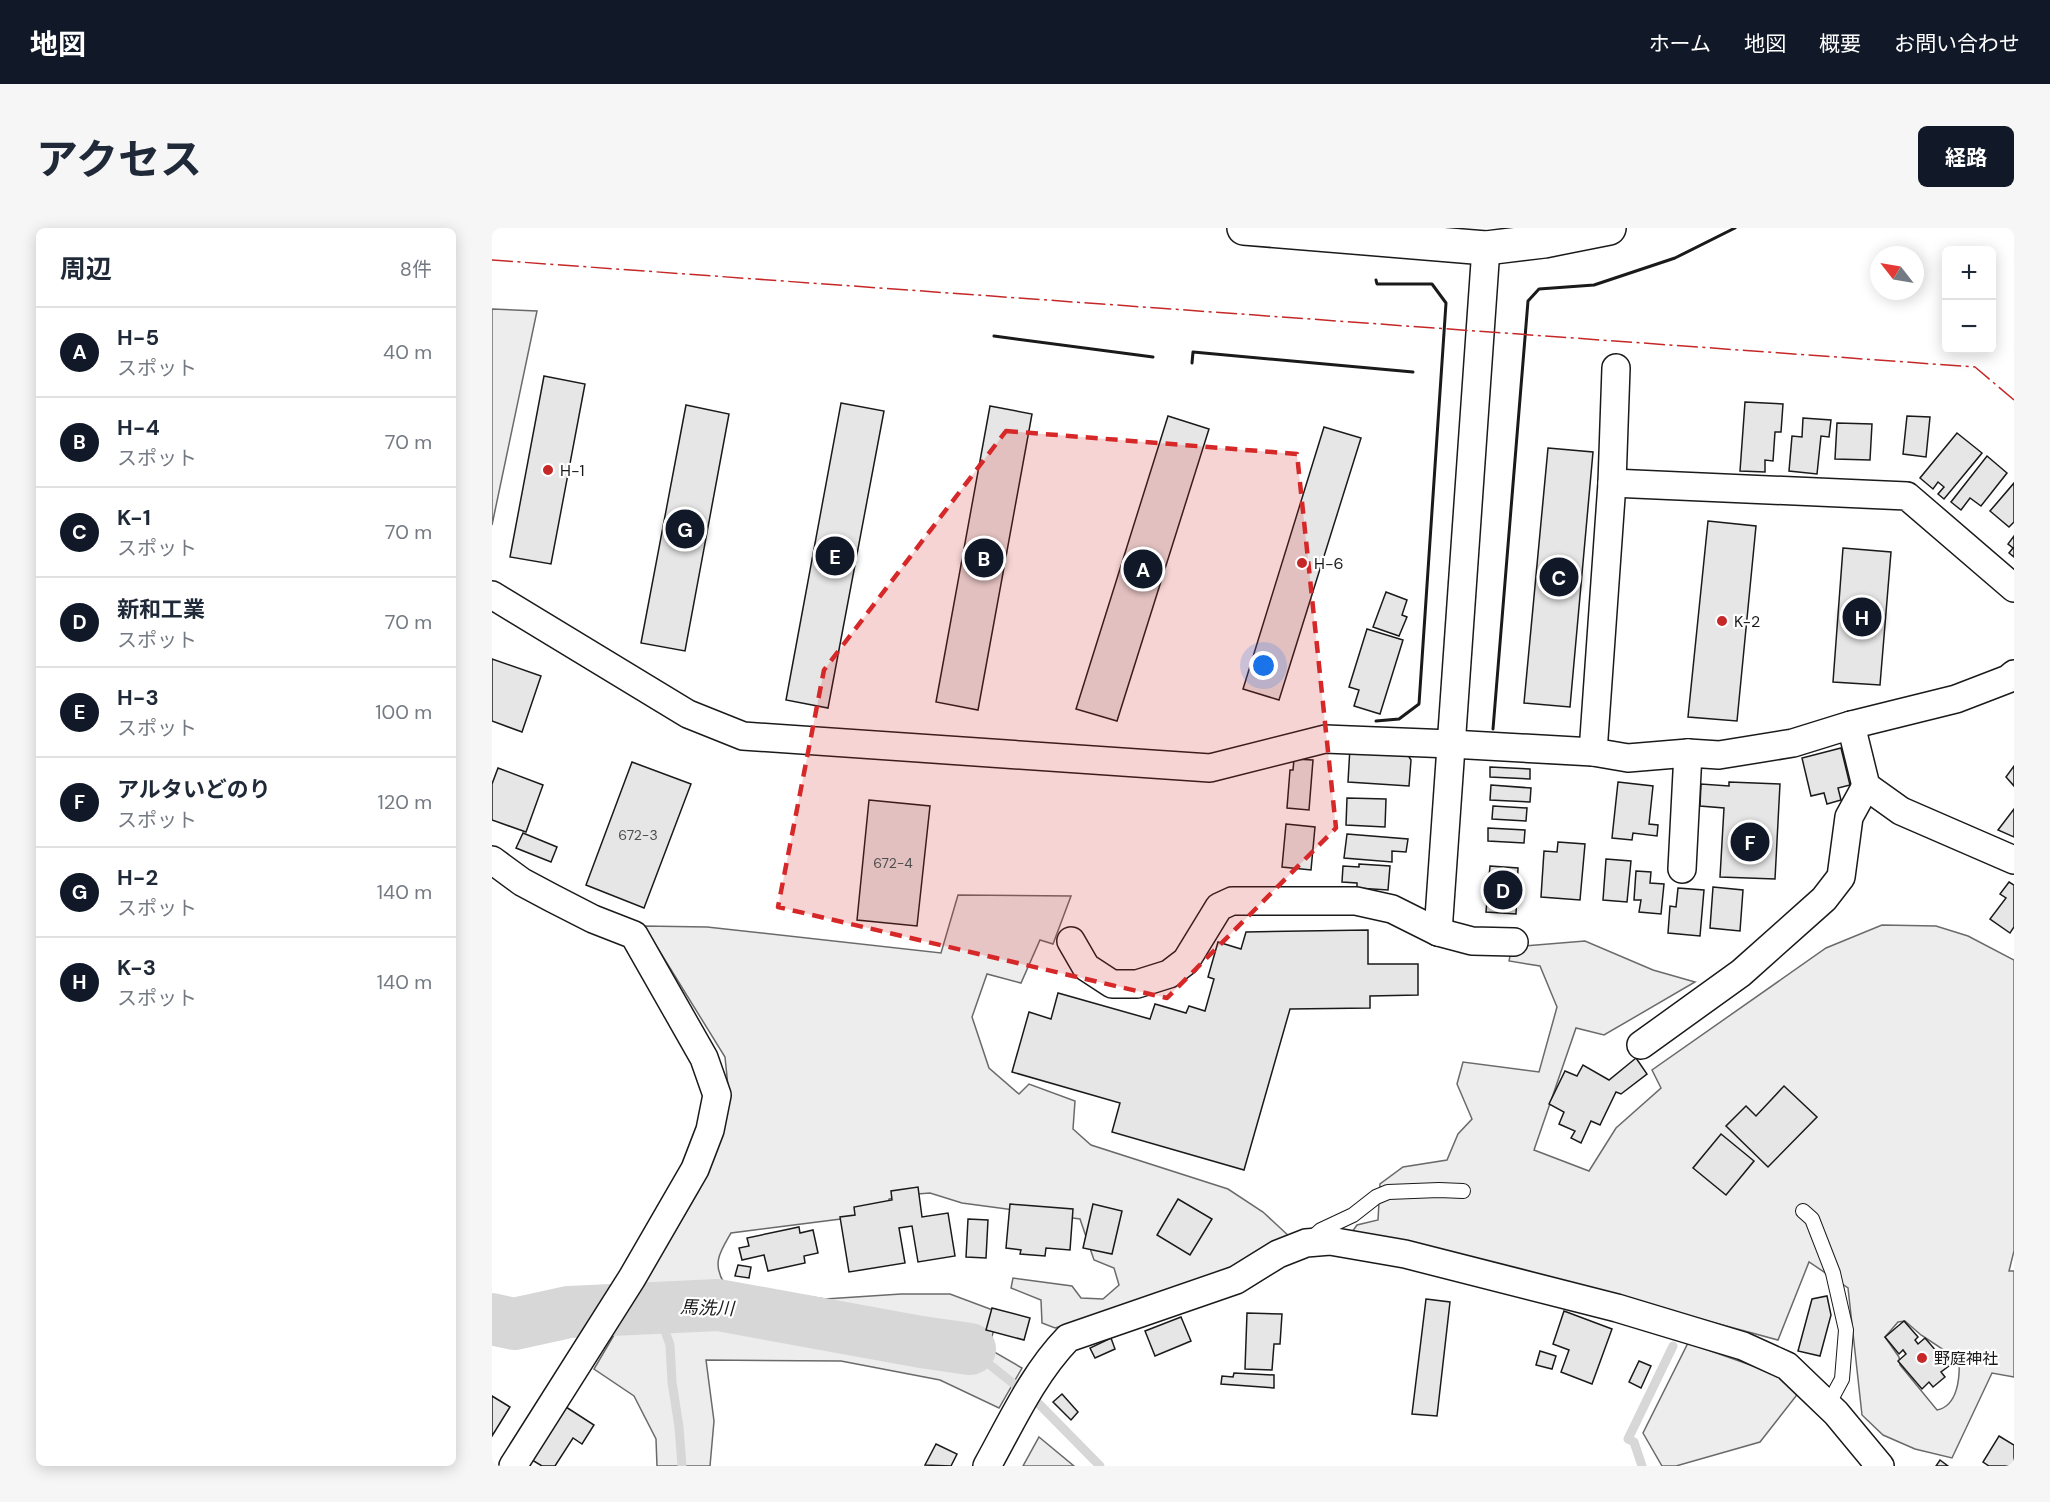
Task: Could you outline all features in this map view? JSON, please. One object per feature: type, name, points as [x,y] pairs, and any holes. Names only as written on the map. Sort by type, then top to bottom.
[{"type":"street","points":[[1244,228],[1486,248],[1544,241],[1609,228]]},
{"type":"street","points":[[1438,932],[1486,248]]},
{"type":"street","points":[[1593,753],[1612,483],[1616,368]]},
{"type":"street","points":[[1612,483],[1907,495],[2014,588]]},
{"type":"street","points":[[492,595],[688,714],[742,736],[1210,768],[1325,739],[1451,744],[1593,753],[1628,758],[1688,753],[1719,755],[1792,742],[1956,699],[2008,679],[2014,674]]},
{"type":"street","points":[[1851,725],[1866,786],[1901,811],[2014,860]]},
{"type":"street","points":[[1682,869],[1688,753]]},
{"type":"street","points":[[1641,1045],[1741,973],[1824,898],[1841,877],[1849,817],[1866,786]]},
{"type":"street","points":[[492,860],[522,882],[593,919],[634,935],[704,1058],[717,1095],[710,1130],[695,1169],[632,1278],[513,1466]]},
{"type":"street","points":[[1071,941],[1086,967],[1112,984],[1137,984],[1169,974],[1186,961],[1220,907],[1233,901],[1356,901],[1392,909],[1438,932],[1472,941],[1514,942]]},
{"type":"street","points":[[987,1466],[1053,1353],[1068,1338],[1236,1280],[1278,1254],[1306,1243],[1330,1241],[1405,1254],[1617,1308],[1743,1346],[1787,1366],[1828,1405],[1880,1466]]},
{"type":"lane","points":[[1306,1243],[1321,1230],[1353,1215],[1376,1197],[1388,1192],[1463,1191]]},
{"type":"lane","points":[[1803,1211],[1812,1219],[1833,1273],[1846,1330],[1842,1379],[1828,1405]]},
{"type":"highlighted area","points":[[1006,431],[1297,454],[1336,828],[1167,998],[778,907],[824,670]]},
{"type":"shaded area","points":[[492,309],[537,311],[492,525]]},
{"type":"shaded area","points":[[958,895],[1071,896],[1053,944],[1040,940],[1021,983],[987,974],[972,1017],[989,1068],[1019,1094],[1029,1084],[1075,1101],[1073,1129],[1091,1145],[1228,1189],[1263,1212],[1291,1238],[1205,1281],[1055,1328],[1042,1323],[1041,1300],[1011,1288],[1013,1278],[1072,1286],[1081,1298],[1103,1299],[1119,1285],[1114,1268],[1094,1260],[1080,1219],[962,1203],[930,1193],[889,1199],[888,1213],[731,1233],[718,1263],[720,1276],[724,1283],[825,1299],[901,1294],[950,1294],[998,1312],[989,1349],[1022,1368],[999,1408],[940,1380],[841,1361],[706,1360],[714,1421],[710,1466],[657,1466],[656,1439],[634,1396],[594,1369],[698,1192],[718,1145],[729,1096],[725,1057],[644,926],[707,927],[941,953]]},
{"type":"shaded area","points":[[1882,925],[1936,926],[1968,936],[2014,960],[2014,1251],[2009,1271],[2014,1271],[2014,1377],[1992,1373],[1952,1458],[1915,1449],[1883,1435],[1862,1415],[1848,1288],[1809,1262],[1778,1340],[1623,1298],[1349,1236],[1357,1225],[1378,1220],[1380,1184],[1403,1167],[1447,1160],[1458,1134],[1472,1119],[1457,1084],[1463,1062],[1539,1072],[1557,1007],[1540,966],[1509,961],[1512,947],[1585,941],[1653,970],[1695,982],[1604,1035],[1576,1028],[1534,1150],[1589,1171],[1616,1128],[1661,1088],[1652,1070],[1826,948]],"holes":[[[1905,1321],[1921,1335],[1959,1360],[1958,1382],[1953,1397],[1949,1403],[1937,1410],[1900,1365],[1899,1357],[1885,1337],[1898,1322]]]},
{"type":"shaded area","points":[[1688,1343],[1779,1375],[1800,1391],[1760,1442],[1676,1466],[1662,1466],[1643,1433]]},
{"type":"shaded area","points":[[1039,1437],[1074,1466],[1023,1466]]},
{"type":"building","name":"H-1","points":[[544,376],[585,384],[551,564],[510,557]]},
{"type":"building","points":[[1745,402],[1783,404],[1781,432],[1775,432],[1773,461],[1765,460],[1765,472],[1740,471]]},
{"type":"building","points":[[841,403],[884,411],[828,708],[786,700]]},
{"type":"building","points":[[686,405],[729,414],[685,651],[641,643]]},
{"type":"building","points":[[990,406],[1032,414],[978,710],[936,702]]},
{"type":"building","points":[[1168,416],[1209,429],[1117,721],[1076,709]]},
{"type":"building","points":[[1907,416],[1930,417],[1926,457],[1903,454]]},
{"type":"building","points":[[1803,418],[1831,420],[1829,437],[1821,436],[1817,474],[1789,471],[1792,436],[1802,437]]},
{"type":"building","points":[[1837,423],[1872,424],[1870,460],[1835,459]]},
{"type":"building","name":"H-6","points":[[1324,427],[1361,438],[1279,700],[1243,689]]},
{"type":"building","points":[[1957,433],[1982,453],[1944,499],[1938,494],[1944,487],[1938,482],[1933,489],[1920,478]]},
{"type":"building","points":[[1548,448],[1593,452],[1570,707],[1524,703]]},
{"type":"building","points":[[1987,456],[2007,473],[1981,506],[1970,498],[1961,510],[1951,502]]},
{"type":"building","points":[[2014,483],[2014,522],[2009,527],[1990,511]]},
{"type":"building","name":"K-2","points":[[1708,521],[1756,526],[1737,721],[1688,717]]},
{"type":"building","points":[[2014,536],[2014,557],[2009,553],[2013,548],[2008,544]]},
{"type":"building","points":[[1843,548],[1891,552],[1880,685],[1833,682]]},
{"type":"building","points":[[1386,592],[1407,600],[1402,615],[1407,617],[1399,636],[1373,627]]},
{"type":"building","points":[[1367,629],[1403,640],[1380,714],[1354,706],[1359,690],[1349,687]]},
{"type":"building","points":[[492,659],[541,676],[522,732],[492,721]]},
{"type":"building","points":[[1350,747],[1406,752],[1411,760],[1409,786],[1348,782]]},
{"type":"building","points":[[1841,748],[1850,785],[1838,788],[1841,800],[1827,804],[1824,793],[1811,796],[1802,758]]},
{"type":"building","points":[[1294,759],[1313,760],[1309,810],[1287,808],[1290,770],[1293,770]]},
{"type":"building","points":[[632,762],[691,784],[644,908],[586,885]]},
{"type":"building","points":[[2014,766],[2014,786],[2006,777]]},
{"type":"building","points":[[1490,767],[1530,769],[1530,779],[1490,777]]},
{"type":"building","points":[[498,768],[543,785],[526,832],[492,820],[492,784]]},
{"type":"building","points":[[1618,782],[1653,786],[1649,824],[1658,825],[1657,836],[1633,833],[1632,840],[1612,838]]},
{"type":"building","points":[[1729,782],[1780,784],[1775,879],[1720,877],[1724,808],[1700,806],[1701,784],[1729,786]]},
{"type":"building","points":[[1491,785],[1531,788],[1530,802],[1490,800]]},
{"type":"building","points":[[1347,798],[1386,799],[1385,827],[1346,825]]},
{"type":"building","points":[[869,800],[930,806],[917,926],[857,920]]},
{"type":"building","points":[[1493,806],[1527,808],[1526,821],[1492,819]]},
{"type":"building","points":[[2014,809],[2014,837],[1998,830]]},
{"type":"building","points":[[1286,824],[1315,827],[1311,870],[1282,867]]},
{"type":"building","points":[[1488,828],[1525,830],[1524,843],[1488,841]]},
{"type":"building","points":[[523,833],[557,847],[551,862],[516,848]]},
{"type":"building","points":[[1347,834],[1408,839],[1406,852],[1392,851],[1392,862],[1344,858]]},
{"type":"building","points":[[1558,842],[1585,844],[1580,900],[1541,897],[1544,851],[1557,852]]},
{"type":"building","points":[[1606,859],[1631,861],[1627,902],[1603,900]]},
{"type":"building","points":[[1359,864],[1390,866],[1388,890],[1357,888],[1357,883],[1342,882],[1343,866],[1359,867]]},
{"type":"building","points":[[1490,866],[1518,868],[1516,914],[1486,912]]},
{"type":"building","points":[[1636,871],[1651,872],[1650,883],[1664,884],[1661,914],[1639,912],[1641,900],[1634,900]]},
{"type":"building","points":[[2009,882],[2014,885],[2014,927],[2010,933],[1990,919],[2006,898],[2000,894]]},
{"type":"building","points":[[1713,887],[1743,890],[1740,931],[1710,928]]},
{"type":"building","points":[[1678,888],[1704,890],[1700,936],[1668,933],[1670,906],[1676,907]]},
{"type":"building","points":[[1368,930],[1368,964],[1418,964],[1418,995],[1370,996],[1370,1008],[1290,1009],[1244,1170],[1112,1132],[1120,1103],[1012,1072],[1029,1012],[1051,1019],[1058,993],[1150,1019],[1155,1004],[1186,1013],[1189,1006],[1205,1011],[1214,979],[1208,977],[1218,942],[1241,949],[1246,932]]},
{"type":"building","points":[[1636,1058],[1647,1074],[1621,1094],[1616,1092],[1600,1125],[1591,1121],[1581,1143],[1571,1138],[1575,1131],[1559,1124],[1564,1112],[1549,1104],[1565,1071],[1577,1076],[1583,1065],[1609,1080]]},
{"type":"building","points":[[1784,1086],[1817,1117],[1768,1167],[1726,1126],[1746,1106],[1756,1116]]},
{"type":"building","points":[[1721,1134],[1754,1161],[1726,1195],[1693,1168]]},
{"type":"building","points":[[918,1187],[922,1217],[948,1213],[955,1256],[918,1262],[912,1226],[899,1228],[905,1263],[849,1272],[840,1217],[855,1215],[854,1207],[892,1200],[891,1191]]},
{"type":"building","points":[[1178,1199],[1212,1219],[1190,1255],[1157,1235]]},
{"type":"building","points":[[1010,1204],[1073,1209],[1070,1250],[1046,1248],[1045,1256],[1020,1254],[1021,1250],[1006,1248]]},
{"type":"building","points":[[1093,1204],[1122,1211],[1112,1254],[1083,1248]]},
{"type":"building","points":[[968,1219],[988,1220],[986,1258],[966,1257]]},
{"type":"building","points":[[799,1227],[800,1233],[813,1230],[818,1253],[804,1256],[805,1263],[768,1271],[764,1255],[742,1260],[739,1248],[749,1246],[747,1238]]},
{"type":"building","points":[[738,1265],[751,1267],[749,1278],[735,1276]]},
{"type":"building","points":[[1827,1296],[1831,1315],[1820,1356],[1798,1351],[1812,1299]]},
{"type":"building","points":[[1426,1299],[1450,1302],[1437,1416],[1412,1414]]},
{"type":"building","points":[[992,1308],[1030,1318],[1024,1340],[986,1330]]},
{"type":"building","points":[[1564,1311],[1612,1329],[1592,1384],[1561,1372],[1569,1350],[1553,1344]]},
{"type":"building","points":[[1247,1313],[1282,1314],[1280,1344],[1274,1344],[1272,1370],[1245,1369]]},
{"type":"building","points":[[1181,1317],[1191,1341],[1155,1356],[1145,1331]]},
{"type":"building","name":"野庭神社","points":[[1904,1321],[1918,1337],[1915,1340],[1918,1344],[1925,1338],[1949,1366],[1941,1372],[1945,1377],[1933,1387],[1929,1382],[1922,1389],[1898,1361],[1906,1354],[1903,1350],[1899,1354],[1885,1337]]},
{"type":"building","points":[[1111,1338],[1115,1349],[1095,1358],[1090,1348]]},
{"type":"building","points":[[1540,1351],[1556,1356],[1552,1369],[1536,1365]]},
{"type":"building","points":[[1639,1361],[1651,1366],[1641,1388],[1629,1382]]},
{"type":"building","points":[[1234,1373],[1274,1375],[1274,1388],[1221,1384],[1222,1376],[1233,1377]]},
{"type":"building","points":[[1062,1394],[1078,1412],[1071,1420],[1053,1402]]},
{"type":"building","points":[[492,1396],[510,1407],[492,1436]]},
{"type":"building","points":[[566,1407],[594,1425],[582,1444],[573,1438],[555,1466],[542,1466],[532,1460]]},
{"type":"building","points":[[1999,1436],[2014,1445],[2014,1466],[1989,1466],[1983,1462]]},
{"type":"building","points":[[936,1444],[957,1454],[951,1466],[925,1465]]},
{"type":"building","points":[[1940,1460],[1948,1466],[1936,1466]]},
{"type":"waterway","name":"馬洗川","points":[[492,1319],[514,1324],[569,1312],[718,1305],[970,1349]]},
{"type":"waterway","points":[[657,1308],[670,1345],[682,1466]]},
{"type":"waterway","points":[[1642,1466],[1634,1442],[1628,1439],[1673,1346]]},
{"type":"waterway","points":[[970,1349],[1039,1404],[1100,1466]]},
{"type":"wall","points":[[1493,729],[1528,301],[1539,289],[1594,285],[1675,258],[1735,228]]},
{"type":"wall","points":[[1376,280],[1377,284],[1432,284],[1446,303],[1419,704],[1399,719],[1376,721]]},
{"type":"wall","points":[[994,336],[1153,357]]},
{"type":"wall","points":[[1192,363],[1193,352],[1413,372]]},
{"type":"power","points":[[492,260],[1975,367],[2014,400]]},
{"type":"place","name":"H-1","points":[[548,470]]},
{"type":"place","name":"H-2","points":[[685,529]]},
{"type":"place","name":"H-3","points":[[835,556]]},
{"type":"place","name":"H-4","points":[[984,558]]},
{"type":"place","name":"H-6","points":[[1302,563]]},
{"type":"place","name":"H-5","points":[[1143,569]]},
{"type":"place","name":"K-1","points":[[1559,577]]},
{"type":"place","name":"K-3","points":[[1862,617]]},
{"type":"place","name":"K-2","points":[[1722,621]]},
{"type":"place","name":"アルタいどのり","points":[[1750,842]]},
{"type":"place","name":"新和工業","points":[[1503,890]]},
{"type":"place","name":"野庭神社","points":[[1922,1358]]}]
